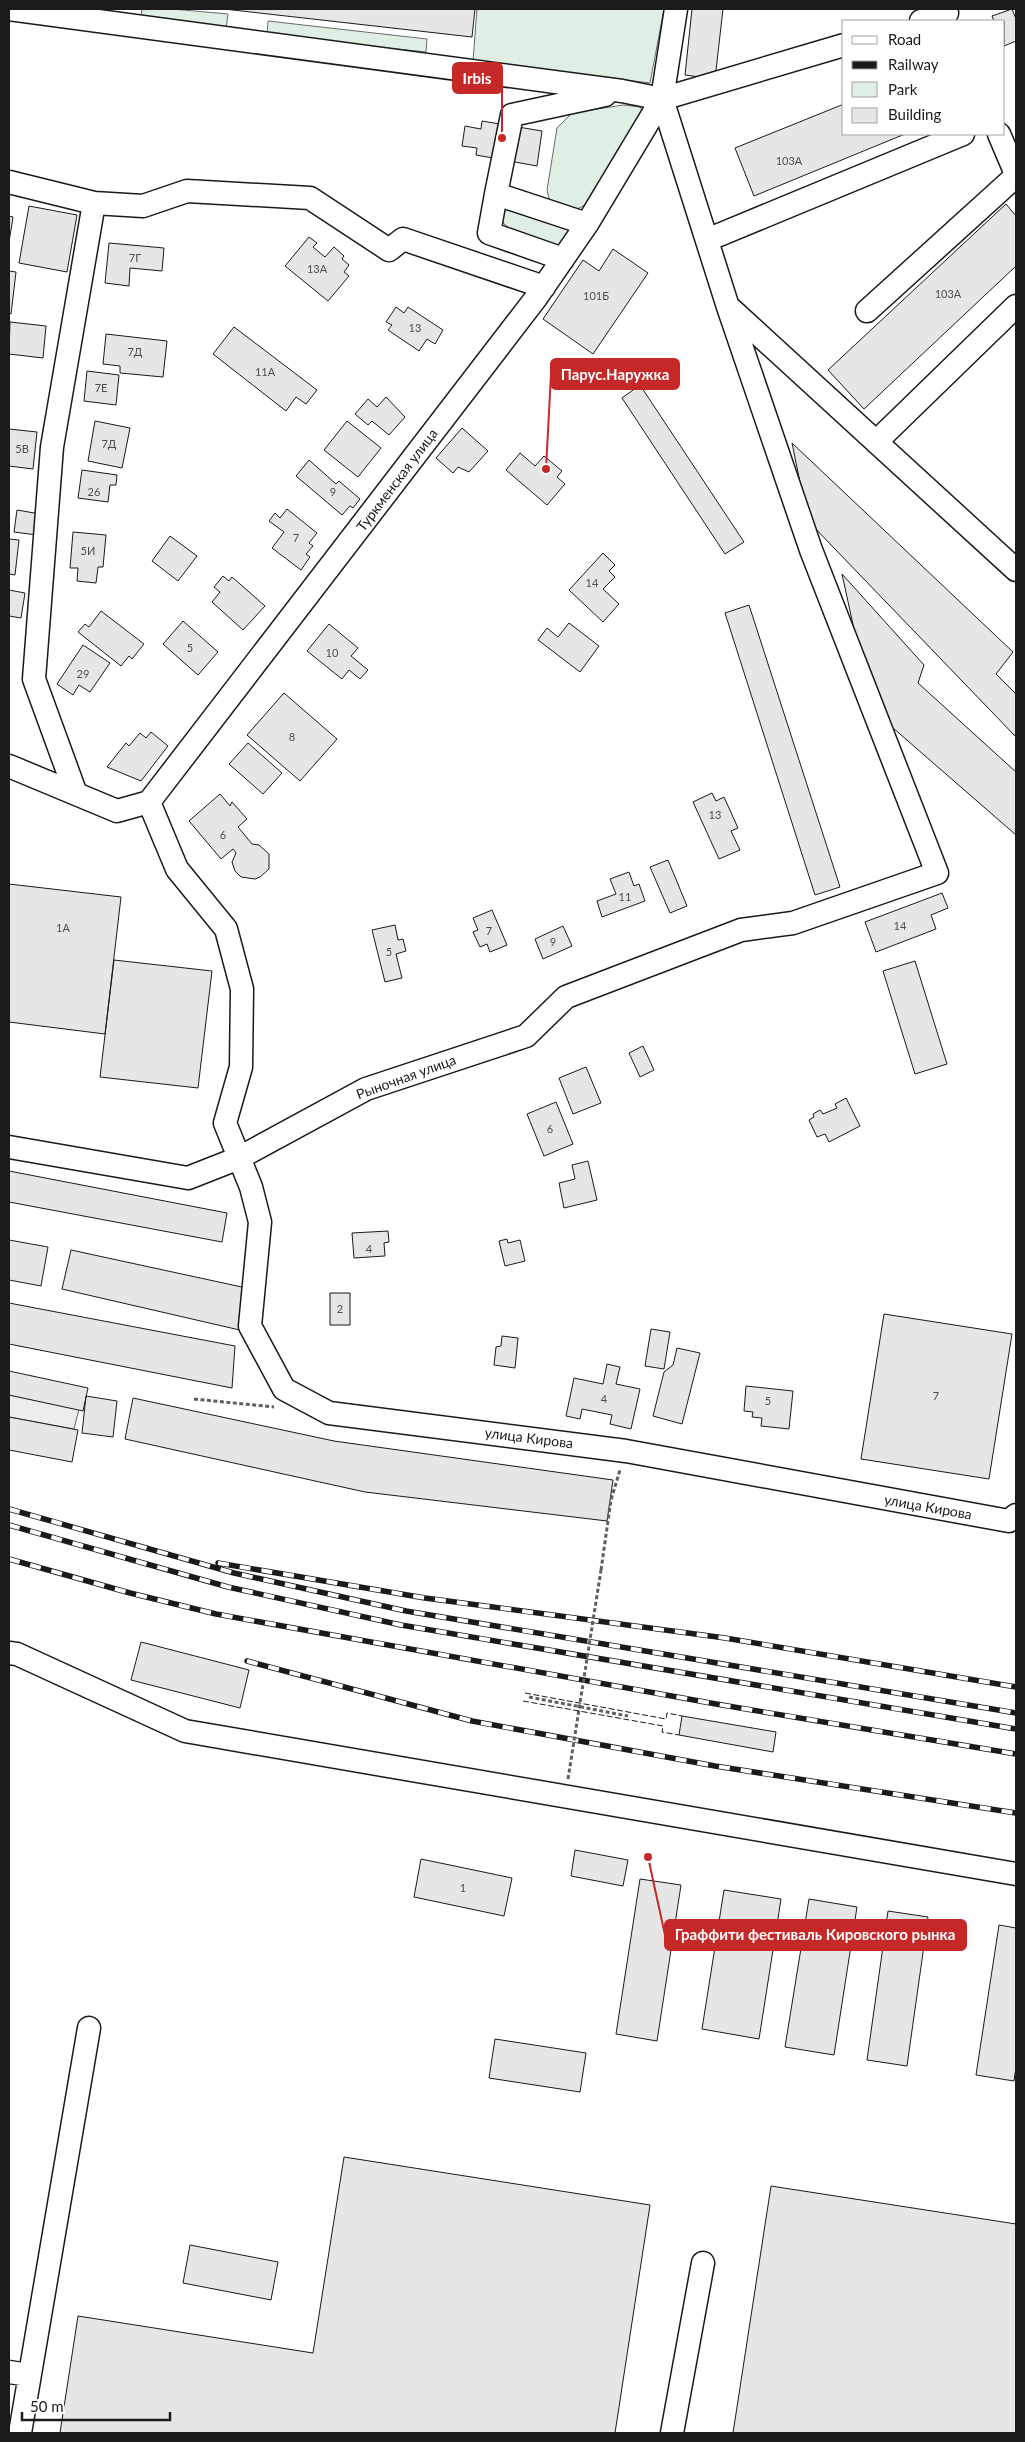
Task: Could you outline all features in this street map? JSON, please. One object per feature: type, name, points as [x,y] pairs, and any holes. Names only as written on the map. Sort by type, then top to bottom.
[{"type":"street","points":[[9,9],[622,91],[662,99],[842,45]]},
{"type":"street","name":"Туркменская улица","points":[[149,802],[544,287],[587,224],[662,99],[676,9]]},
{"type":"street","points":[[925,20],[949,14]]},
{"type":"street","points":[[563,259],[489,233],[512,115],[622,91]]},
{"type":"street","points":[[662,99],[728,307],[1016,570]]},
{"type":"street","points":[[707,240],[961,135]]},
{"type":"street","points":[[867,311],[1016,175],[999,135]]},
{"type":"street","points":[[9,182],[94,203],[142,206],[187,190],[310,198],[389,250],[403,240],[544,287]]},
{"type":"street","points":[[496,194],[587,224]]},
{"type":"street","points":[[76,794],[34,679],[52,447],[94,203]]},
{"type":"street","points":[[876,442],[1016,306]]},
{"type":"street","name":"Рыночная улица","points":[[9,1147],[188,1178],[239,1158],[366,1089],[526,1036],[566,997],[741,930],[793,923],[937,873],[811,550],[728,307]]},
{"type":"street","points":[[9,766],[117,811],[149,802]]},
{"type":"street","name":"улица Кирова","points":[[149,802],[177,869],[226,929],[242,989],[240,1067],[225,1123],[251,1187],[260,1222],[250,1326],[284,1389],[329,1413],[626,1451],[1009,1522],[1016,1515]]},
{"type":"street","points":[[9,1653],[17,1654],[185,1732],[1016,1874]]},
{"type":"street","points":[[20,2433],[19,2374],[89,2028]]},
{"type":"street","points":[[672,2433],[703,2263]]},
{"type":"path","points":[[194,1399],[281,1408]]},
{"type":"path","points":[[568,1779],[611,1500],[626,1451]]},
{"type":"path","points":[[530,1697],[628,1716]]},
{"type":"green space","points":[[142,9],[172,9],[228,14],[226,29],[141,20]]},
{"type":"green space","points":[[477,9],[664,9],[650,83],[473,61]]},
{"type":"green space","points":[[268,21],[427,39],[426,52],[267,35]]},
{"type":"green space","points":[[623,105],[640,107],[646,117],[587,204],[575,210],[550,202],[547,190],[557,128],[572,113]]},
{"type":"green space","points":[[506,208],[574,232],[559,247],[509,228],[503,223],[501,214]]},
{"type":"shaded area","points":[[9,1395],[79,1409],[74,1429],[9,1417]]},
{"type":"building","points":[[224,9],[475,9],[472,37]]},
{"type":"building","points":[[692,9],[723,9],[715,79],[685,75]]},
{"type":"building","points":[[1012,9],[1016,19],[1016,41],[1005,46],[1005,20],[994,20],[992,16]]},
{"type":"building","points":[[842,105],[842,135],[903,135],[754,196],[735,148]]},
{"type":"building","points":[[482,121],[542,131],[537,166],[476,155],[477,148],[462,146],[465,126],[481,129]]},
{"type":"building","points":[[1006,204],[1016,216],[1016,266],[864,409],[828,370]]},
{"type":"building","points":[[29,206],[77,215],[67,272],[19,263]]},
{"type":"building","points":[[9,216],[13,217],[9,242]]},
{"type":"building","points":[[309,237],[317,243],[313,247],[325,257],[334,247],[344,256],[342,259],[349,265],[344,272],[349,276],[328,301],[285,266]]},
{"type":"building","points":[[109,243],[164,248],[162,271],[130,268],[129,286],[105,283]]},
{"type":"building","points":[[613,249],[648,273],[593,354],[543,319],[583,260],[599,271]]},
{"type":"building","points":[[9,271],[16,272],[11,314],[9,313]]},
{"type":"building","points":[[396,307],[404,313],[408,307],[443,330],[435,344],[427,339],[419,351],[388,330],[392,325],[386,322]]},
{"type":"building","points":[[10,322],[46,326],[43,358],[9,354]]},
{"type":"building","points":[[234,327],[317,390],[306,404],[296,397],[286,411],[213,354]]},
{"type":"building","points":[[106,334],[167,341],[163,377],[120,373],[120,366],[103,364]]},
{"type":"building","points":[[87,371],[119,375],[116,405],[84,401]]},
{"type":"building","points":[[640,385],[744,542],[725,554],[622,398]]},
{"type":"building","points":[[386,397],[405,417],[389,435],[372,421],[368,425],[355,414],[368,399],[377,407]]},
{"type":"building","points":[[95,421],[130,428],[122,468],[88,461]]},
{"type":"building","points":[[347,421],[381,448],[358,477],[324,450]]},
{"type":"building","points":[[462,428],[488,451],[469,472],[458,467],[453,473],[436,458]]},
{"type":"building","points":[[9,429],[37,432],[33,469],[9,466]]},
{"type":"building","points":[[792,443],[1013,652],[996,674],[1016,694],[1016,737],[808,521]]},
{"type":"building","points":[[520,453],[535,466],[544,456],[562,471],[557,477],[565,484],[547,505],[506,470]]},
{"type":"building","points":[[309,460],[336,484],[339,481],[360,499],[353,508],[350,506],[342,515],[296,476]]},
{"type":"building","points":[[82,470],[117,475],[116,485],[110,485],[108,502],[78,498]]},
{"type":"building","points":[[287,509],[317,533],[309,543],[313,546],[306,554],[310,557],[301,570],[272,548],[284,532],[269,521],[275,513],[280,518]]},
{"type":"building","points":[[17,510],[40,514],[37,535],[14,532]]},
{"type":"building","points":[[73,532],[106,535],[103,567],[98,567],[96,583],[77,581],[78,568],[70,568]]},
{"type":"building","points":[[170,536],[197,556],[178,581],[152,561]]},
{"type":"building","points":[[9,539],[19,540],[15,575],[9,574]]},
{"type":"building","points":[[603,553],[615,565],[609,571],[615,577],[603,589],[619,604],[603,622],[569,590]]},
{"type":"building","points":[[842,574],[924,665],[918,683],[1016,772],[1016,835],[885,721],[864,675]]},
{"type":"building","points":[[223,576],[229,581],[232,577],[265,606],[243,630],[212,602],[220,592],[214,587]]},
{"type":"building","points":[[9,590],[25,593],[21,618],[9,616]]},
{"type":"building","points":[[749,605],[840,887],[815,895],[725,613]]},
{"type":"building","points":[[101,611],[144,644],[132,659],[129,656],[121,666],[78,632],[85,624],[89,627]]},
{"type":"building","points":[[183,621],[218,652],[198,675],[163,644]]},
{"type":"building","points":[[569,623],[599,646],[580,672],[538,640],[547,628],[558,637]]},
{"type":"building","points":[[329,624],[358,648],[351,656],[368,670],[360,679],[349,670],[342,679],[307,651]]},
{"type":"building","points":[[83,645],[110,663],[90,692],[79,685],[73,695],[57,684]]},
{"type":"building","points":[[284,693],[337,739],[300,781],[247,735]]},
{"type":"building","points":[[151,732],[168,746],[141,781],[107,767],[126,743],[129,746],[140,733],[146,738]]},
{"type":"building","points":[[248,743],[282,773],[263,794],[229,764]]},
{"type":"building","points":[[712,793],[716,801],[724,797],[738,828],[731,831],[740,850],[719,859],[693,802]]},
{"type":"building","points":[[220,794],[230,806],[232,802],[247,819],[238,827],[252,844],[259,845],[269,854],[269,869],[260,877],[255,879],[241,877],[235,871],[232,862],[236,853],[233,849],[221,859],[189,821]]},
{"type":"building","points":[[668,860],[687,906],[670,913],[650,867]]},
{"type":"building","points":[[629,872],[634,886],[639,884],[645,901],[602,917],[597,901],[616,894],[610,879]]},
{"type":"building","points":[[9,884],[121,897],[105,1034],[9,1022]]},
{"type":"building","points":[[942,893],[948,908],[931,915],[936,929],[876,952],[865,922]]},
{"type":"building","points":[[492,910],[507,945],[490,952],[487,944],[480,947],[473,932],[478,930],[473,918]]},
{"type":"building","points":[[395,925],[398,940],[403,939],[406,951],[396,954],[402,978],[385,982],[372,930]]},
{"type":"building","points":[[563,926],[572,946],[543,959],[535,939]]},
{"type":"building","points":[[114,960],[212,971],[198,1088],[100,1077]]},
{"type":"building","points":[[915,961],[947,1064],[915,1074],[883,971]]},
{"type":"building","points":[[643,1046],[654,1070],[640,1077],[629,1053]]},
{"type":"building","points":[[586,1067],[601,1103],[573,1114],[559,1078]]},
{"type":"building","points":[[846,1098],[860,1126],[829,1142],[825,1134],[817,1137],[809,1120],[814,1117],[813,1114],[820,1110],[823,1114],[837,1108],[835,1104]]},
{"type":"building","points":[[556,1102],[573,1144],[544,1156],[527,1114]]},
{"type":"building","points":[[588,1161],[597,1200],[564,1208],[559,1183],[575,1179],[572,1165]]},
{"type":"building","points":[[9,1171],[227,1213],[222,1242],[9,1202]]},
{"type":"building","points":[[388,1231],[389,1242],[384,1243],[385,1256],[354,1258],[352,1233]]},
{"type":"building","points":[[507,1239],[508,1243],[520,1240],[525,1261],[505,1266],[499,1241]]},
{"type":"building","points":[[9,1240],[48,1247],[41,1286],[9,1280]]},
{"type":"building","points":[[71,1250],[251,1289],[244,1331],[62,1289]]},
{"type":"building","points":[[330,1293],[350,1293],[350,1325],[330,1325]]},
{"type":"building","points":[[9,1303],[235,1346],[232,1388],[9,1344]]},
{"type":"building","points":[[884,1314],[1012,1334],[989,1479],[861,1459]]},
{"type":"building","points":[[651,1329],[670,1332],[664,1369],[645,1366]]},
{"type":"building","points":[[502,1336],[518,1338],[515,1368],[494,1365],[496,1347],[501,1346]]},
{"type":"building","points":[[677,1348],[700,1353],[682,1424],[653,1416],[664,1372],[673,1365]]},
{"type":"building","points":[[607,1364],[620,1367],[616,1384],[640,1389],[631,1429],[610,1424],[612,1415],[582,1409],[580,1419],[566,1416],[574,1378],[603,1384]]},
{"type":"building","points":[[9,1371],[88,1388],[83,1411],[9,1395]]},
{"type":"building","points":[[746,1386],[793,1391],[789,1429],[761,1426],[762,1418],[752,1417],[753,1412],[744,1411]]},
{"type":"building","points":[[86,1396],[117,1401],[113,1437],[82,1433]]},
{"type":"building","points":[[133,1398],[334,1441],[613,1480],[607,1521],[365,1492],[125,1439]]},
{"type":"building","points":[[9,1417],[78,1430],[72,1462],[9,1450]]},
{"type":"building","points":[[141,1642],[249,1670],[240,1708],[131,1680]]},
{"type":"building","points":[[682,1716],[776,1732],[773,1752],[679,1735]]},
{"type":"building","points":[[575,1850],[628,1860],[623,1886],[571,1876]]},
{"type":"building","points":[[421,1859],[512,1878],[504,1916],[414,1897]]},
{"type":"building","points":[[640,1879],[681,1885],[657,2041],[616,2034]]},
{"type":"building","points":[[724,1890],[781,1899],[759,2039],[702,2029]]},
{"type":"building","points":[[809,1899],[857,1907],[834,2055],[785,2047]]},
{"type":"building","points":[[888,1911],[928,1917],[907,2066],[867,2060]]},
{"type":"building","points":[[999,1925],[1016,1928],[1016,2067],[1014,2081],[976,2075]]},
{"type":"building","points":[[495,2039],[586,2053],[580,2092],[489,2078]]},
{"type":"building","points":[[344,2157],[650,2205],[615,2433],[60,2433],[78,2316],[313,2353]]},
{"type":"building","points":[[771,2186],[1016,2224],[1016,2433],[733,2433]]},
{"type":"building","points":[[190,2245],[278,2262],[271,2300],[183,2283]]},
{"type":"railway","points":[[9,1509],[234,1573],[406,1611],[1016,1713]]},
{"type":"railway","points":[[9,1525],[228,1587],[401,1625],[1016,1729]]},
{"type":"railway","points":[[9,1559],[130,1593],[216,1614],[716,1704],[1016,1754]]},
{"type":"railway","points":[[218,1563],[425,1598],[725,1638],[1016,1687]]},
{"type":"railway","points":[[247,1661],[472,1721],[715,1766],[1016,1813]]},
{"type":"fence","points":[[525,1693],[666,1719],[667,1713],[682,1716]]},
{"type":"fence","points":[[523,1701],[663,1726],[662,1732],[679,1735]]},
{"type":"place","name":"Irbis","points":[[502,138]]},
{"type":"place","name":"Парус.Наружка","points":[[546,469]]},
{"type":"place","name":"Граффити фестиваль Кировского рынка","points":[[648,1857]]}]
